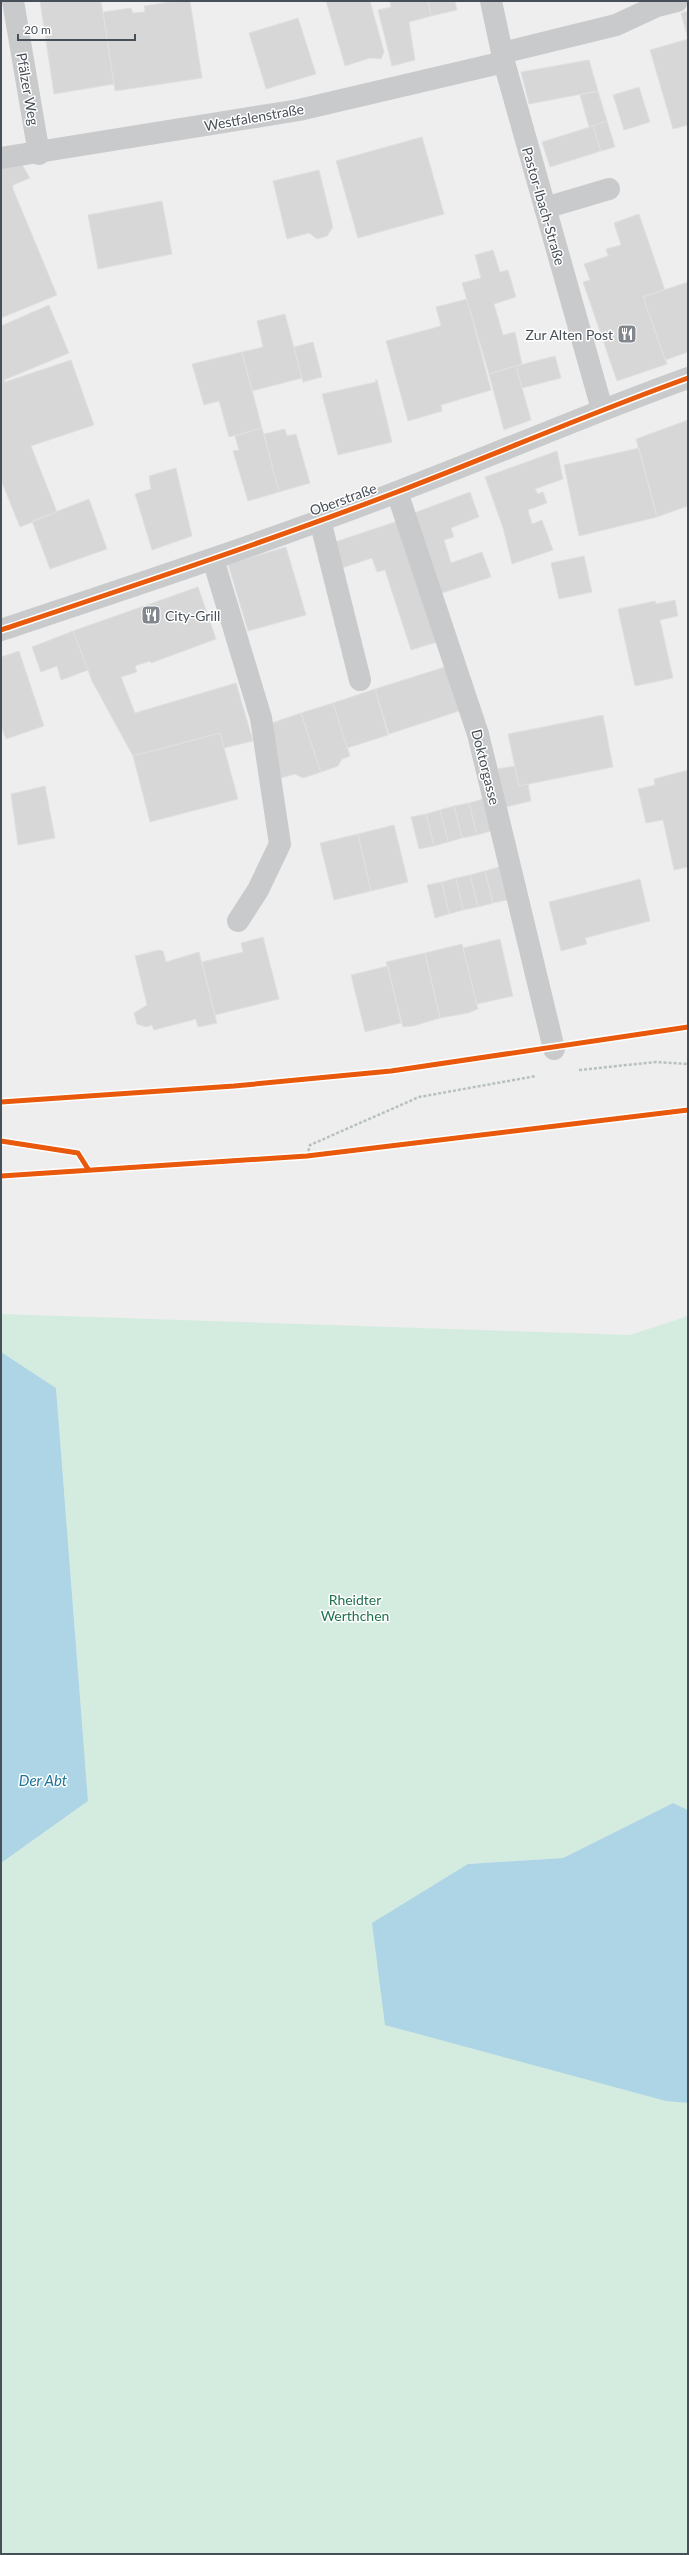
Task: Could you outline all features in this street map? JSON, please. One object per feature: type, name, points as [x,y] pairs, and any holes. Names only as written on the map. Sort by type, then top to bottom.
[{"type":"street","name":"Pfälzer Weg","points":[[13,1],[38,154]]},
{"type":"street","name":"Pastor-Ibach-Straße","points":[[491,1],[503,57],[602,409]]},
{"type":"street","name":"Westfalenstraße","points":[[1,158],[38,154],[299,110],[503,57],[616,25],[657,6],[677,1]]},
{"type":"street","points":[[545,208],[609,189]]},
{"type":"street","name":"Oberstraße","points":[[1,630],[213,559],[397,492],[602,409],[688,378]]},
{"type":"street","name":"Doktorgasse","points":[[397,492],[478,734],[554,1049]]},
{"type":"street","points":[[320,520],[360,680]]},
{"type":"street","points":[[213,559],[261,718],[280,844],[258,890],[238,921]]},
{"type":"path","points":[[554,1049],[558,1072]]},
{"type":"path","points":[[307,1156],[310,1145],[419,1096],[558,1072],[656,1062],[688,1064]]},
{"type":"green space","name":"Rheidter Werthchen","points":[[1,1314],[630,1335],[688,1316],[688,1810],[673,1803],[563,1858],[468,1864],[666,2101],[688,2103],[688,2554],[1,2554],[1,1863],[88,1801],[56,1388],[1,1352]]},
{"type":"water","name":"Der Abt","points":[[1,1352],[56,1388],[88,1801],[1,1863]]},
{"type":"water","points":[[673,1803],[688,1810],[688,2103],[666,2101],[385,2025],[372,1923],[468,1864],[563,1858]]},
{"type":"building","points":[[40,1],[101,1],[114,84],[54,94]]},
{"type":"building","points":[[176,1],[190,1],[202,78],[115,91],[103,12],[131,8],[133,13],[145,12],[144,6]]},
{"type":"building","points":[[326,1],[370,1],[384,52],[381,59],[370,58],[345,66]]},
{"type":"building","points":[[428,1],[431,16],[409,22],[415,60],[392,66],[378,10],[391,7],[390,2]]},
{"type":"building","points":[[428,1],[455,1],[457,10],[431,16]]},
{"type":"building","points":[[688,11],[688,39],[681,13]]},
{"type":"building","points":[[298,18],[316,74],[266,89],[249,33]]},
{"type":"building","points":[[688,39],[688,125],[673,129],[650,50]]},
{"type":"building","points":[[589,60],[598,91],[529,104],[521,72]]},
{"type":"building","points":[[639,87],[650,122],[624,130],[613,95]]},
{"type":"building","points":[[598,91],[607,121],[589,127],[580,95]]},
{"type":"building","points":[[607,121],[615,147],[601,151],[593,126]]},
{"type":"building","points":[[593,126],[601,151],[550,167],[542,142]]},
{"type":"building","points":[[422,137],[444,214],[358,238],[336,161]]},
{"type":"building","points":[[21,163],[30,178],[13,185],[13,189],[57,295],[1,318],[1,167]]},
{"type":"building","points":[[319,170],[333,227],[327,236],[317,239],[309,233],[287,239],[273,181]]},
{"type":"building","points":[[162,201],[172,254],[98,269],[88,215]]},
{"type":"building","points":[[639,214],[665,290],[643,297],[667,364],[617,381],[583,282],[590,280],[584,264],[608,256],[606,249],[621,245],[614,223]]},
{"type":"building","points":[[493,250],[500,272],[508,270],[516,297],[494,304],[503,335],[515,332],[522,364],[489,374],[462,283],[481,278],[475,255]]},
{"type":"building","points":[[688,282],[688,352],[665,360],[643,297]]},
{"type":"building","points":[[467,299],[491,390],[441,405],[442,411],[408,421],[386,341],[441,326],[436,307]]},
{"type":"building","points":[[49,305],[69,353],[4,380],[5,382],[71,360],[94,425],[31,446],[57,512],[20,527],[1,480],[1,326]]},
{"type":"building","points":[[285,314],[302,378],[252,391],[242,352],[263,347],[257,321]]},
{"type":"building","points":[[313,342],[322,377],[303,382],[294,347]]},
{"type":"building","points":[[242,352],[262,428],[229,437],[219,401],[204,405],[192,364]]},
{"type":"building","points":[[555,356],[561,378],[522,388],[516,366]]},
{"type":"building","points":[[516,366],[531,420],[504,430],[489,374]]},
{"type":"building","points":[[375,380],[377,380],[392,442],[338,455],[322,394],[376,382]]},
{"type":"building","points":[[688,420],[688,506],[657,517],[636,439]]},
{"type":"building","points":[[262,428],[279,492],[248,501],[233,451],[239,450],[235,436]]},
{"type":"building","points":[[285,429],[287,436],[296,434],[310,483],[279,492],[264,434]]},
{"type":"building","points":[[639,448],[657,517],[579,536],[564,465]]},
{"type":"building","points":[[557,451],[563,479],[535,489],[538,494],[543,492],[547,503],[528,510],[532,524],[542,520],[553,550],[512,564],[503,528],[485,477]]},
{"type":"building","points":[[176,468],[192,536],[152,550],[135,494],[151,489],[149,476]]},
{"type":"building","points":[[470,492],[479,517],[451,528],[454,537],[444,540],[451,563],[482,552],[491,577],[439,594],[414,513]]},
{"type":"building","points":[[89,499],[107,549],[50,569],[32,521]]},
{"type":"building","points":[[398,521],[437,642],[411,650],[385,570],[377,572],[372,558],[339,569],[332,543]]},
{"type":"building","points":[[286,547],[306,615],[248,631],[228,564]]},
{"type":"building","points":[[584,556],[592,592],[559,599],[551,563]]},
{"type":"building","points":[[198,587],[216,639],[151,663],[150,661],[135,666],[137,672],[121,677],[135,713],[236,683],[253,741],[224,748],[220,733],[133,756],[92,681],[73,631]]},
{"type":"building","points":[[675,600],[678,616],[660,620],[673,678],[635,686],[618,609],[655,601],[656,604]]},
{"type":"building","points":[[73,631],[88,670],[61,680],[57,666],[41,672],[32,647]]},
{"type":"building","points":[[19,651],[44,726],[6,739],[1,726],[1,657]]},
{"type":"building","points":[[445,667],[459,711],[389,734],[375,689]]},
{"type":"building","points":[[375,689],[388,735],[347,748],[333,703]]},
{"type":"building","points":[[333,703],[350,756],[342,759],[338,766],[321,772],[301,713]]},
{"type":"building","points":[[301,713],[321,772],[303,778],[295,774],[281,778],[269,724]]},
{"type":"building","points":[[603,715],[613,767],[519,786],[508,734]]},
{"type":"building","points":[[220,733],[238,799],[150,822],[133,756]]},
{"type":"building","points":[[515,766],[519,786],[528,784],[531,801],[506,807],[497,769]]},
{"type":"building","points":[[688,770],[688,867],[674,870],[663,820],[646,823],[638,789],[655,785],[654,779]]},
{"type":"building","points":[[45,786],[55,838],[18,845],[11,794]]},
{"type":"building","points":[[483,799],[491,831],[477,835],[469,803]]},
{"type":"building","points":[[469,803],[477,835],[462,838],[454,806]]},
{"type":"building","points":[[454,806],[462,838],[448,842],[440,810]]},
{"type":"building","points":[[440,810],[448,842],[434,846],[426,814]]},
{"type":"building","points":[[426,814],[434,846],[419,849],[411,817]]},
{"type":"building","points":[[394,825],[408,882],[371,891],[358,834]]},
{"type":"building","points":[[358,834],[371,891],[334,900],[320,843]]},
{"type":"building","points":[[499,867],[507,900],[493,903],[485,871]]},
{"type":"building","points":[[485,871],[493,903],[478,907],[470,875]]},
{"type":"building","points":[[470,875],[478,907],[463,910],[456,878]]},
{"type":"building","points":[[456,878],[463,910],[449,914],[442,882]]},
{"type":"building","points":[[640,879],[650,921],[585,938],[587,944],[561,951],[549,902]]},
{"type":"building","points":[[442,882],[449,914],[435,918],[427,885]]},
{"type":"building","points":[[263,937],[279,999],[215,1015],[202,962],[243,952],[241,943]]},
{"type":"building","points":[[500,939],[513,996],[477,1004],[478,1009],[463,948]]},
{"type":"building","points":[[462,944],[478,1009],[468,1013],[440,1018],[425,953]]},
{"type":"building","points":[[159,950],[163,951],[166,962],[199,952],[217,1023],[198,1027],[196,1019],[154,1030],[152,1025],[146,1027],[137,1024],[134,1013],[147,1005],[135,956]]},
{"type":"building","points":[[425,953],[440,1018],[413,1026],[403,1027],[386,962]]},
{"type":"building","points":[[388,966],[401,1023],[365,1032],[351,975]]},
{"type":"cycle path","points":[[1,630],[199,563],[348,510],[433,478],[615,405],[688,378]]},
{"type":"cycle path","points":[[1,1102],[234,1086],[391,1071],[688,1027]]},
{"type":"cycle path","points":[[1,1176],[307,1156],[688,1110]]},
{"type":"cycle path","points":[[1,1141],[78,1153],[88,1169]]},
{"type":"place","name":"Zur Alten Post","points":[[627,334]]},
{"type":"place","name":"City-Grill","points":[[151,615]]}]
